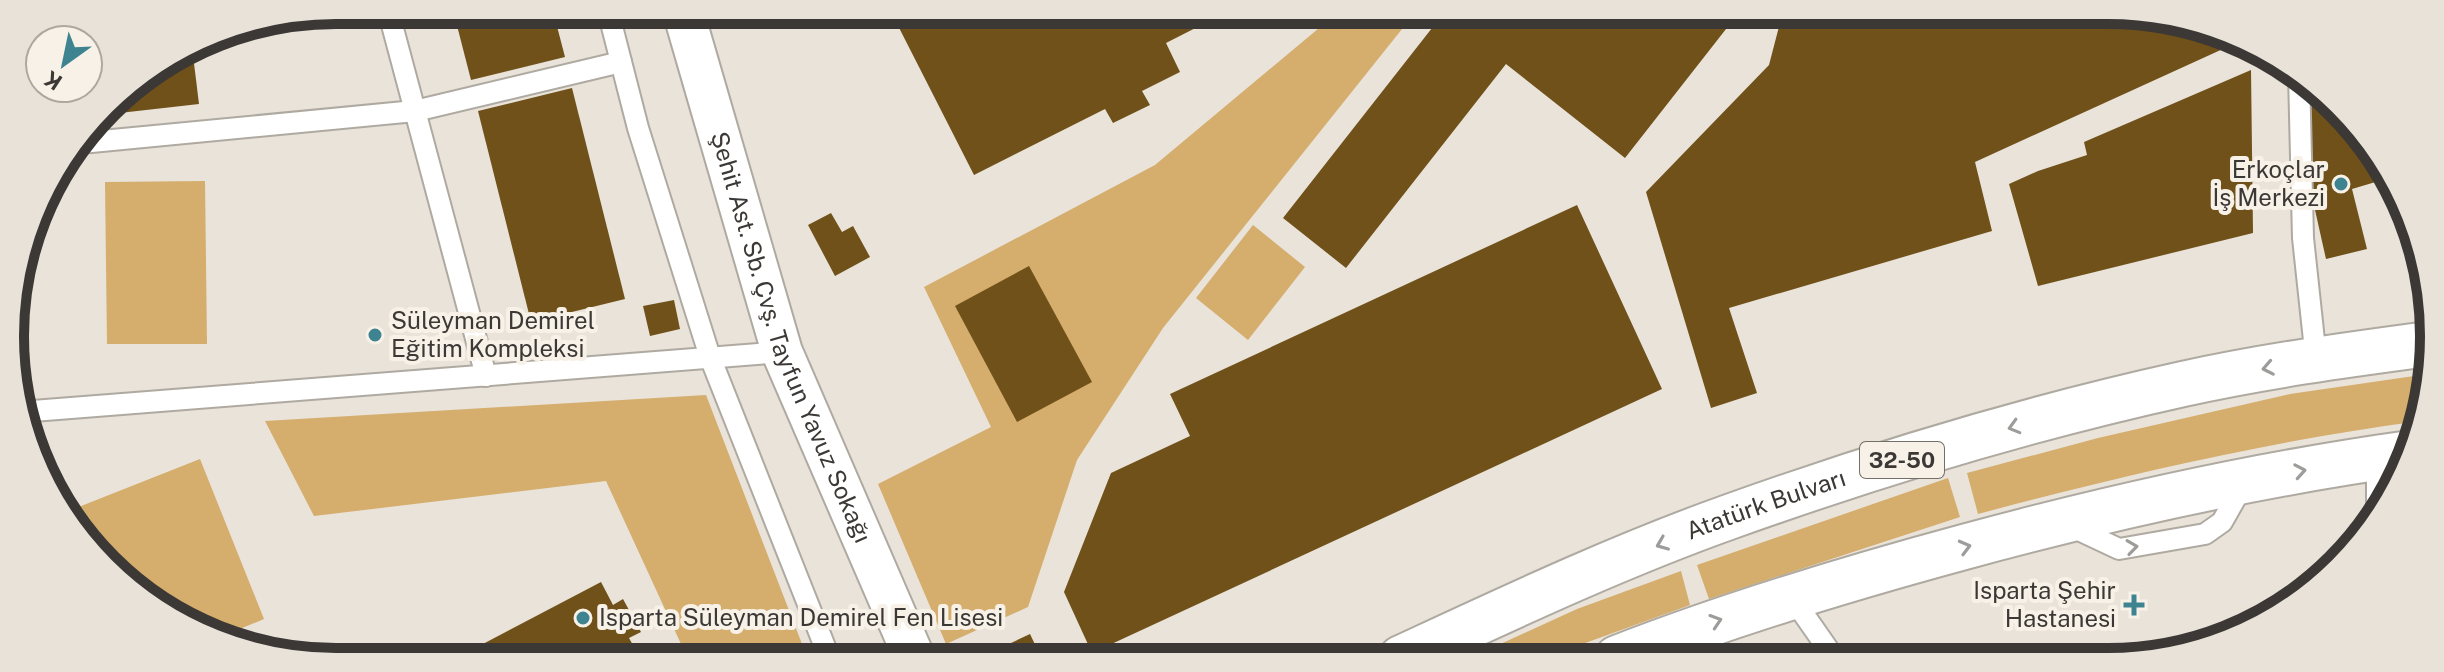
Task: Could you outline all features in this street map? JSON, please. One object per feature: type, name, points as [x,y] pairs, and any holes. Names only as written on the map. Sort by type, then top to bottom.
[{"type":"main road","name":"Atatürk Bulvarı","points":[[1422,648],[1544,591],[1727,518],[1857,473],[2017,426],[2183,384],[2316,359],[2420,345]]},
{"type":"main road","points":[[1643,648],[1791,596],[2061,521],[2247,480],[2393,455]]},
{"type":"street","name":"Şehit Ast. Sb. Çvş. Tayfun Yavuz Sokağı","points":[[687,24],[782,352],[910,648]]},
{"type":"lane","points":[[392,24],[486,376]]},
{"type":"lane","points":[[611,24],[638,128],[710,357],[825,648]]},
{"type":"lane","points":[[91,142],[415,111],[621,62]]},
{"type":"lane","points":[[2297,88],[2303,238],[2316,359]]},
{"type":"lane","points":[[33,411],[782,352]]},
{"type":"lane","points":[[2388,475],[2393,455]]},
{"type":"lane","points":[[1791,596],[1827,648]]},
{"type":"shaded area","points":[[1324,24],[1406,24],[1163,328],[1077,460],[1028,607],[946,644],[878,484],[991,427],[924,287],[1155,165]]},
{"type":"shaded area","points":[[205,181],[207,344],[107,344],[105,182]]},
{"type":"shaded area","points":[[1253,225],[1305,267],[1248,340],[1196,298]]},
{"type":"shaded area","points":[[2417,376],[2407,423],[2308,438],[2198,460],[1978,514],[1967,473],[2098,438],[2290,394]]},
{"type":"shaded area","points":[[706,395],[804,648],[683,648],[606,481],[314,516],[265,421]]},
{"type":"shaded area","points":[[200,459],[264,619],[235,631],[180,606],[146,584],[115,557],[76,508]]},
{"type":"shaded area","points":[[1948,478],[1960,517],[1709,599],[1697,565]]},
{"type":"shaded area","points":[[1681,571],[1690,605],[1572,648],[1492,648],[1577,609]]},
{"type":"building","points":[[457,24],[556,24],[565,57],[471,80]]},
{"type":"building","points":[[897,24],[1203,24],[1166,43],[1180,72],[1142,91],[1150,105],[1113,123],[1105,109],[974,175]]},
{"type":"building","points":[[1435,24],[1730,24],[1625,158],[1506,64],[1346,268],[1283,218]]},
{"type":"building","points":[[1780,24],[2128,25],[2169,30],[2226,48],[1975,162],[1992,231],[1729,308],[1757,393],[1711,408],[1646,192],[1769,65]]},
{"type":"building","points":[[193,59],[199,104],[117,113],[146,88]]},
{"type":"building","points":[[2251,70],[2253,233],[2038,286],[2009,184],[2087,155],[2084,142]]},
{"type":"building","points":[[572,88],[625,299],[531,322],[478,111]]},
{"type":"building","name":"Erkoçlar İş Merkezi","points":[[2316,103],[2343,130],[2379,181],[2352,189],[2367,249],[2326,259],[2313,201],[2310,105]]},
{"type":"building","points":[[1577,205],[1662,389],[1103,648],[1090,648],[1064,592],[1111,473],[1190,436],[1170,394]]},
{"type":"building","points":[[831,213],[842,232],[853,226],[870,257],[835,276],[808,225]]},
{"type":"building","points":[[1029,266],[1092,382],[1017,422],[955,306]]},
{"type":"building","points":[[674,300],[680,329],[650,336],[643,306]]},
{"type":"building","name":"Isparta Süleyman Demirel Fen Lisesi","points":[[601,582],[613,605],[623,599],[641,632],[629,638],[635,648],[475,648]]},
{"type":"building","points":[[1030,634],[1037,648],[1000,648]]},
{"type":"place","name":"Erkoçlar İş Merkezi","points":[[2341,184]]},
{"type":"place","name":"Süleyman Demirel Eğitim Kompleksi","points":[[375,335]]},
{"type":"place","name":"Isparta Şehir Hastanesi","points":[[2134,605]]},
{"type":"place","name":"Isparta Süleyman Demirel Fen Lisesi","points":[[583,618]]}]
